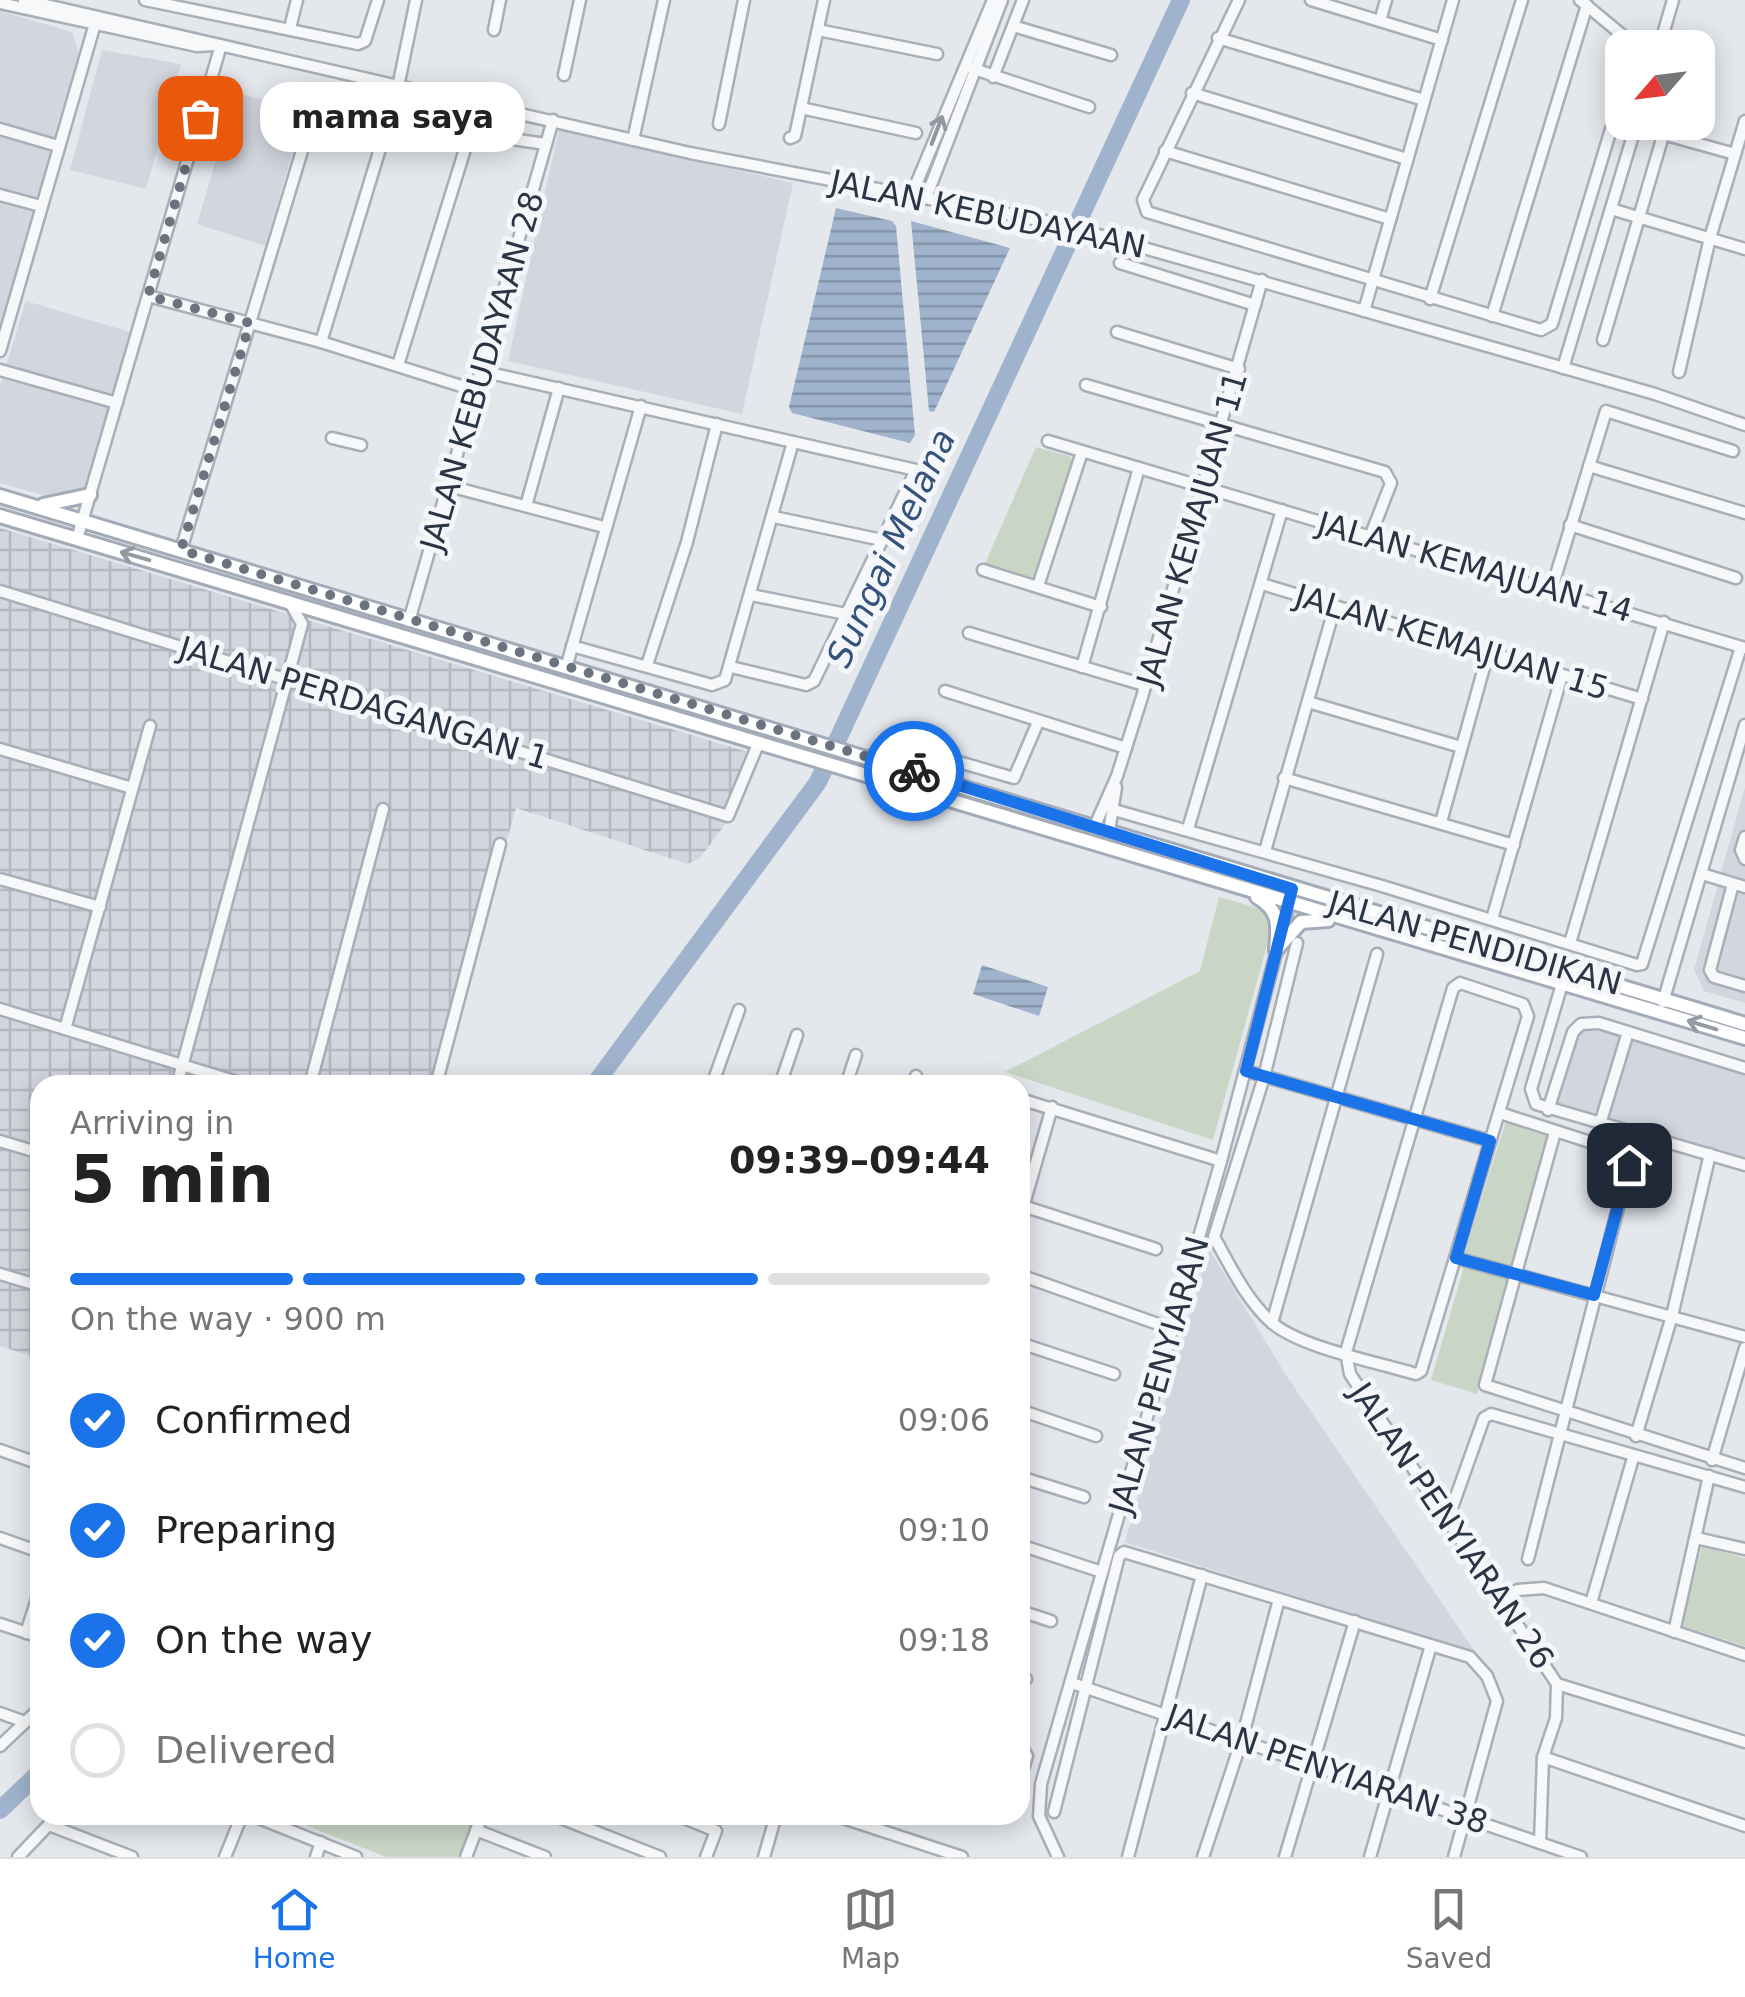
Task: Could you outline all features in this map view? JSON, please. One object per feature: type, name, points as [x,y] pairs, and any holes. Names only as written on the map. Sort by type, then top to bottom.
[{"type":"main road","points":[[36,506],[90,494]]},
{"type":"main road","name":"JALAN PENDIDIKAN","points":[[0,496],[1110,832],[1360,923],[1562,984],[1745,1024]]},
{"type":"main road","name":"JALAN PENDIDIKAN","points":[[0,516],[1222,882],[1291,896],[1662,1006],[1745,1038]]},
{"type":"main road","points":[[1222,882],[1274,908],[1278,918],[1276,951]]},
{"type":"main road","points":[[1276,951],[1301,922],[1311,918],[1360,923]]},
{"type":"street","name":"JALAN KEBUDAYAAN","points":[[24,0],[633,140],[1060,224],[1563,368],[1745,425]]},
{"type":"street","points":[[145,0],[362,43],[378,0]]},
{"type":"street","points":[[212,13],[215,0]]},
{"type":"street","points":[[290,28],[297,0]]},
{"type":"street","points":[[398,87],[416,0]]},
{"type":"street","points":[[494,30],[500,0]]},
{"type":"street","points":[[564,75],[580,0]]},
{"type":"street","points":[[633,140],[664,0]]},
{"type":"street","points":[[719,124],[744,0]]},
{"type":"street","points":[[791,138],[824,0]]},
{"type":"street","points":[[926,198],[993,0]]},
{"type":"street","points":[[912,194],[1002,0]]},
{"type":"street","points":[[994,76],[1024,0]]},
{"type":"street","points":[[1239,0],[1143,200],[1147,212],[1540,330],[1552,324],[1608,140]]},
{"type":"street","points":[[1311,0],[1442,40]]},
{"type":"street","points":[[1380,21],[1386,0]]},
{"type":"street","points":[[1364,311],[1453,0]]},
{"type":"street","points":[[1430,299],[1522,0]]},
{"type":"street","points":[[1664,30],[1673,0]]},
{"type":"street","name":"JALAN KEBUDAYAAN","points":[[0,3],[94,27],[198,46],[221,44]]},
{"type":"street","points":[[1492,316],[1583,3],[1612,30]]},
{"type":"street","points":[[1014,26],[1112,55]]},
{"type":"street","points":[[0,349],[94,27]]},
{"type":"street","points":[[818,30],[936,54]]},
{"type":"street","points":[[1218,38],[1424,100]]},
{"type":"street","points":[[77,539],[221,44]]},
{"type":"street","points":[[969,68],[1089,107]]},
{"type":"street","points":[[1192,93],[1407,159]]},
{"type":"street","points":[[181,550],[318,98],[470,133],[546,144]]},
{"type":"street","points":[[801,108],[916,133]]},
{"type":"street","points":[[321,342],[390,116]]},
{"type":"street","name":"JALAN KEBUDAYAAN 28","points":[[408,621],[553,120]]},
{"type":"street","points":[[1678,372],[1710,238],[1745,121]]},
{"type":"street","points":[[0,129],[58,146]]},
{"type":"street","points":[[398,365],[470,133]]},
{"type":"street","points":[[1563,368],[1632,140]]},
{"type":"street","points":[[1602,340],[1661,140]]},
{"type":"street","points":[[1697,140],[1735,154]]},
{"type":"street","points":[[1165,151],[1390,219]]},
{"type":"street","points":[[0,195],[41,206]]},
{"type":"street","points":[[1611,208],[1745,249]]},
{"type":"street","points":[[1120,263],[1255,306]]},
{"type":"street","name":"JALAN KEMAJUAN 11","points":[[1094,828],[1126,748],[1262,280]]},
{"type":"street","points":[[148,296],[321,342],[477,391]]},
{"type":"street","points":[[1117,332],[1239,369]]},
{"type":"street","points":[[0,370],[117,403]]},
{"type":"street","points":[[481,371],[916,470],[811,685],[731,667]]},
{"type":"street","points":[[1086,385],[1385,472],[1391,484],[1370,538]]},
{"type":"street","points":[[526,506],[559,388]]},
{"type":"street","points":[[566,668],[641,406]]},
{"type":"street","points":[[1552,588],[1606,411],[1733,451]]},
{"type":"street","points":[[647,665],[687,542],[717,424]]},
{"type":"street","points":[[332,438],[361,445]]},
{"type":"street","name":"JALAN KEMAJUAN 14","points":[[1048,441],[1743,647]]},
{"type":"street","points":[[572,646],[720,684],[731,667],[793,442]]},
{"type":"street","points":[[1038,586],[1082,452]]},
{"type":"street","points":[[1589,466],[1745,513]]},
{"type":"street","points":[[1082,667],[1139,468]]},
{"type":"street","points":[[449,486],[604,527]]},
{"type":"street","points":[[1188,829],[1282,510]]},
{"type":"street","points":[[774,516],[882,540]]},
{"type":"street","points":[[1570,525],[1736,578]]},
{"type":"street","points":[[983,570],[1101,607]]},
{"type":"street","name":"JALAN KEMAJUAN 15","points":[[1262,584],[1642,699]]},
{"type":"street","name":"JALAN PERDAGANGAN 1","points":[[0,591],[728,816],[759,742]]},
{"type":"street","points":[[752,594],[846,614]]},
{"type":"street","points":[[181,1075],[302,624],[288,600]]},
{"type":"street","points":[[1265,851],[1335,606]]},
{"type":"street","points":[[302,624],[329,614]]},
{"type":"street","points":[[1570,943],[1664,622]]},
{"type":"street","points":[[969,632],[1144,685]]},
{"type":"street","points":[[1114,810],[1642,964],[1743,647]]},
{"type":"street","points":[[1441,822],[1488,653]]},
{"type":"street","points":[[1492,919],[1562,675]]},
{"type":"street","points":[[945,691],[1126,748]]},
{"type":"street","points":[[1308,702],[1461,747]]},
{"type":"street","points":[[908,748],[1014,778],[1038,722]]},
{"type":"street","points":[[1662,1006],[1745,725]]},
{"type":"street","points":[[65,1030],[150,726]]},
{"type":"street","points":[[0,748],[132,788]]},
{"type":"street","name":"JALAN KEMAJUAN 11","points":[[1110,832],[1117,776]]},
{"type":"street","points":[[1284,778],[1514,845]]},
{"type":"street","points":[[313,1075],[383,809]]},
{"type":"street","points":[[1745,837],[1741,850],[1745,858]]},
{"type":"street","points":[[439,1075],[500,844]]},
{"type":"street","points":[[1702,874],[1739,886],[1710,973],[1745,986]]},
{"type":"street","points":[[0,879],[100,907]]},
{"type":"street","name":"JALAN PENYIARAN","points":[[1058,1857],[1044,1832],[1038,1802],[1221,1161],[1291,896]]},
{"type":"street","points":[[1297,944],[1264,1077],[1214,1237],[1251,1300],[1272,1324],[1346,1352],[1416,1374],[1424,1366],[1528,1016],[1515,1000],[1460,983],[1452,988],[1346,1352]]},
{"type":"street","points":[[1272,1324],[1377,954]]},
{"type":"street","points":[[1562,984],[1531,1089],[1536,1104],[1745,1165]]},
{"type":"street","points":[[0,1009],[214,1075]]},
{"type":"street","points":[[715,1075],[738,1010]]},
{"type":"street","points":[[1548,1110],[1573,1032],[1581,1024],[1599,1023],[1745,1068]]},
{"type":"street","points":[[1600,1124],[1628,1032]]},
{"type":"street","points":[[783,1075],[797,1035]]},
{"type":"street","points":[[849,1075],[856,1055]]},
{"type":"street","points":[[1246,1071],[1490,1141]]},
{"type":"street","points":[[1030,1102],[1221,1161]]},
{"type":"street","points":[[1030,1184],[1052,1107]]},
{"type":"street","points":[[1500,1113],[1594,1143]]},
{"type":"street","points":[[1555,1132],[1519,1274],[1485,1385],[1745,1468]]},
{"type":"street","points":[[0,1141],[30,1150]]},
{"type":"street","points":[[1636,1436],[1672,1316],[1710,1154]]},
{"type":"street","points":[[1528,1559],[1629,1165]]},
{"type":"street","points":[[1030,1214],[1156,1249]]},
{"type":"street","points":[[1456,1258],[1745,1337]]},
{"type":"street","points":[[0,1274],[30,1283]]},
{"type":"street","points":[[1030,1279],[1172,1329]]},
{"type":"street","points":[[1030,1346],[1114,1374]]},
{"type":"street","points":[[1712,1460],[1745,1348]]},
{"type":"street","name":"JALAN PENYIARAN 26","points":[[1346,1352],[1350,1374],[1557,1684],[1745,1742]]},
{"type":"street","points":[[1030,1413],[1096,1436]]},
{"type":"street","points":[[1448,1519],[1482,1424],[1491,1414],[1633,1458],[1745,1487]]},
{"type":"street","points":[[0,1450],[30,1460]]},
{"type":"street","points":[[1591,1602],[1633,1458]]},
{"type":"street","points":[[1674,1632],[1710,1476]]},
{"type":"street","points":[[1030,1480],[1084,1497]]},
{"type":"street","points":[[0,1538],[30,1548]]},
{"type":"street","points":[[1696,1538],[1745,1550]]},
{"type":"street","points":[[1030,1548],[1102,1572]]},
{"type":"street","points":[[1054,1812],[1089,1687],[1119,1556],[1124,1552],[1470,1656],[1487,1676],[1497,1701],[1454,1857]]},
{"type":"street","points":[[1128,1857],[1202,1575]]},
{"type":"street","points":[[1501,1598],[1518,1590],[1544,1588],[1745,1655]]},
{"type":"street","points":[[1203,1857],[1242,1739],[1278,1599]]},
{"type":"street","points":[[1030,1614],[1051,1621]]},
{"type":"street","points":[[26,1633],[30,1621]]},
{"type":"street","points":[[1285,1857],[1355,1621]]},
{"type":"street","points":[[0,1624],[30,1634]]},
{"type":"street","points":[[1370,1857],[1431,1645]]},
{"type":"street","name":"JALAN PENYIARAN 38","points":[[1072,1683],[1580,1857]]},
{"type":"street","points":[[1540,1843],[1542,1757],[1556,1718],[1557,1684]]},
{"type":"street","points":[[0,1713],[26,1722]]},
{"type":"street","points":[[0,1746],[30,1718]]},
{"type":"street","points":[[1542,1757],[1745,1826]]},
{"type":"street","points":[[18,1857],[48,1825]]},
{"type":"street","points":[[52,1825],[132,1857]]},
{"type":"street","points":[[225,1857],[238,1825]]},
{"type":"street","points":[[277,1825],[356,1857]]},
{"type":"street","points":[[466,1857],[478,1825]]},
{"type":"street","points":[[578,1825],[660,1857]]},
{"type":"street","points":[[701,1825],[716,1831],[706,1857]]},
{"type":"street","points":[[764,1857],[773,1825]]},
{"type":"street","points":[[864,1825],[962,1857]]},
{"type":"street","points":[[476,1830],[545,1857]]},
{"type":"street","points":[[316,1857],[321,1842]]},
{"type":"shaded area","points":[[0,11],[72,32],[79,54],[0,343]]},
{"type":"shaded area","points":[[102,50],[181,64],[146,189],[70,170]]},
{"type":"shaded area","points":[[236,93],[305,110],[265,246],[197,224]]},
{"type":"shaded area","points":[[559,129],[793,183],[742,414],[508,361]]},
{"type":"shaded area","points":[[26,301],[130,332],[85,488],[46,496],[0,483],[0,386]]},
{"type":"shaded area","points":[[0,528],[758,755],[730,818],[700,858],[688,864],[516,808],[442,1075],[30,1075],[30,1356],[0,1346]]},
{"type":"shaded area","points":[[1745,787],[1745,1003],[1704,991],[1694,970]]},
{"type":"shaded area","points":[[1579,1021],[1745,1064],[1745,1169],[1544,1112]]},
{"type":"shaded area","points":[[1209,1249],[1286,1375],[1476,1653],[1125,1542]]},
{"type":"green space","points":[[1036,447],[1069,456],[1073,461],[1036,577],[1030,580],[984,566]]},
{"type":"green space","points":[[1219,897],[1276,913],[1213,1140],[1030,1080],[1030,1075],[1005,1072],[1200,971]]},
{"type":"green space","points":[[1506,1121],[1549,1136],[1513,1266],[1464,1254]]},
{"type":"green space","points":[[1464,1267],[1509,1278],[1477,1394],[1431,1380]]},
{"type":"green space","points":[[1702,1546],[1745,1558],[1745,1646],[1682,1626]]},
{"type":"green space","points":[[305,1825],[475,1825],[463,1857],[386,1857]]},
{"type":"water","points":[[836,208],[892,221],[896,226],[915,435],[910,443],[792,413],[789,407]]},
{"type":"water","points":[[911,221],[1010,248],[934,412],[929,411]]},
{"type":"water","points":[[982,965],[1048,987],[1039,1016],[973,994]]},
{"type":"waterway","name":"Sungai Melana","points":[[601,1075],[818,782],[1181,0]]},
{"type":"waterway","name":"Sungai Melana","points":[[0,1810],[30,1782]]},
{"type":"way so far","points":[[200,118],[148,296],[250,323],[181,550],[914,771]]},
{"type":"place","name":"mama saya","points":[[200,118]]},
{"type":"route","points":[[914,771],[1292,889],[1246,1071],[1490,1141],[1456,1258],[1594,1295],[1629,1165]]}]
